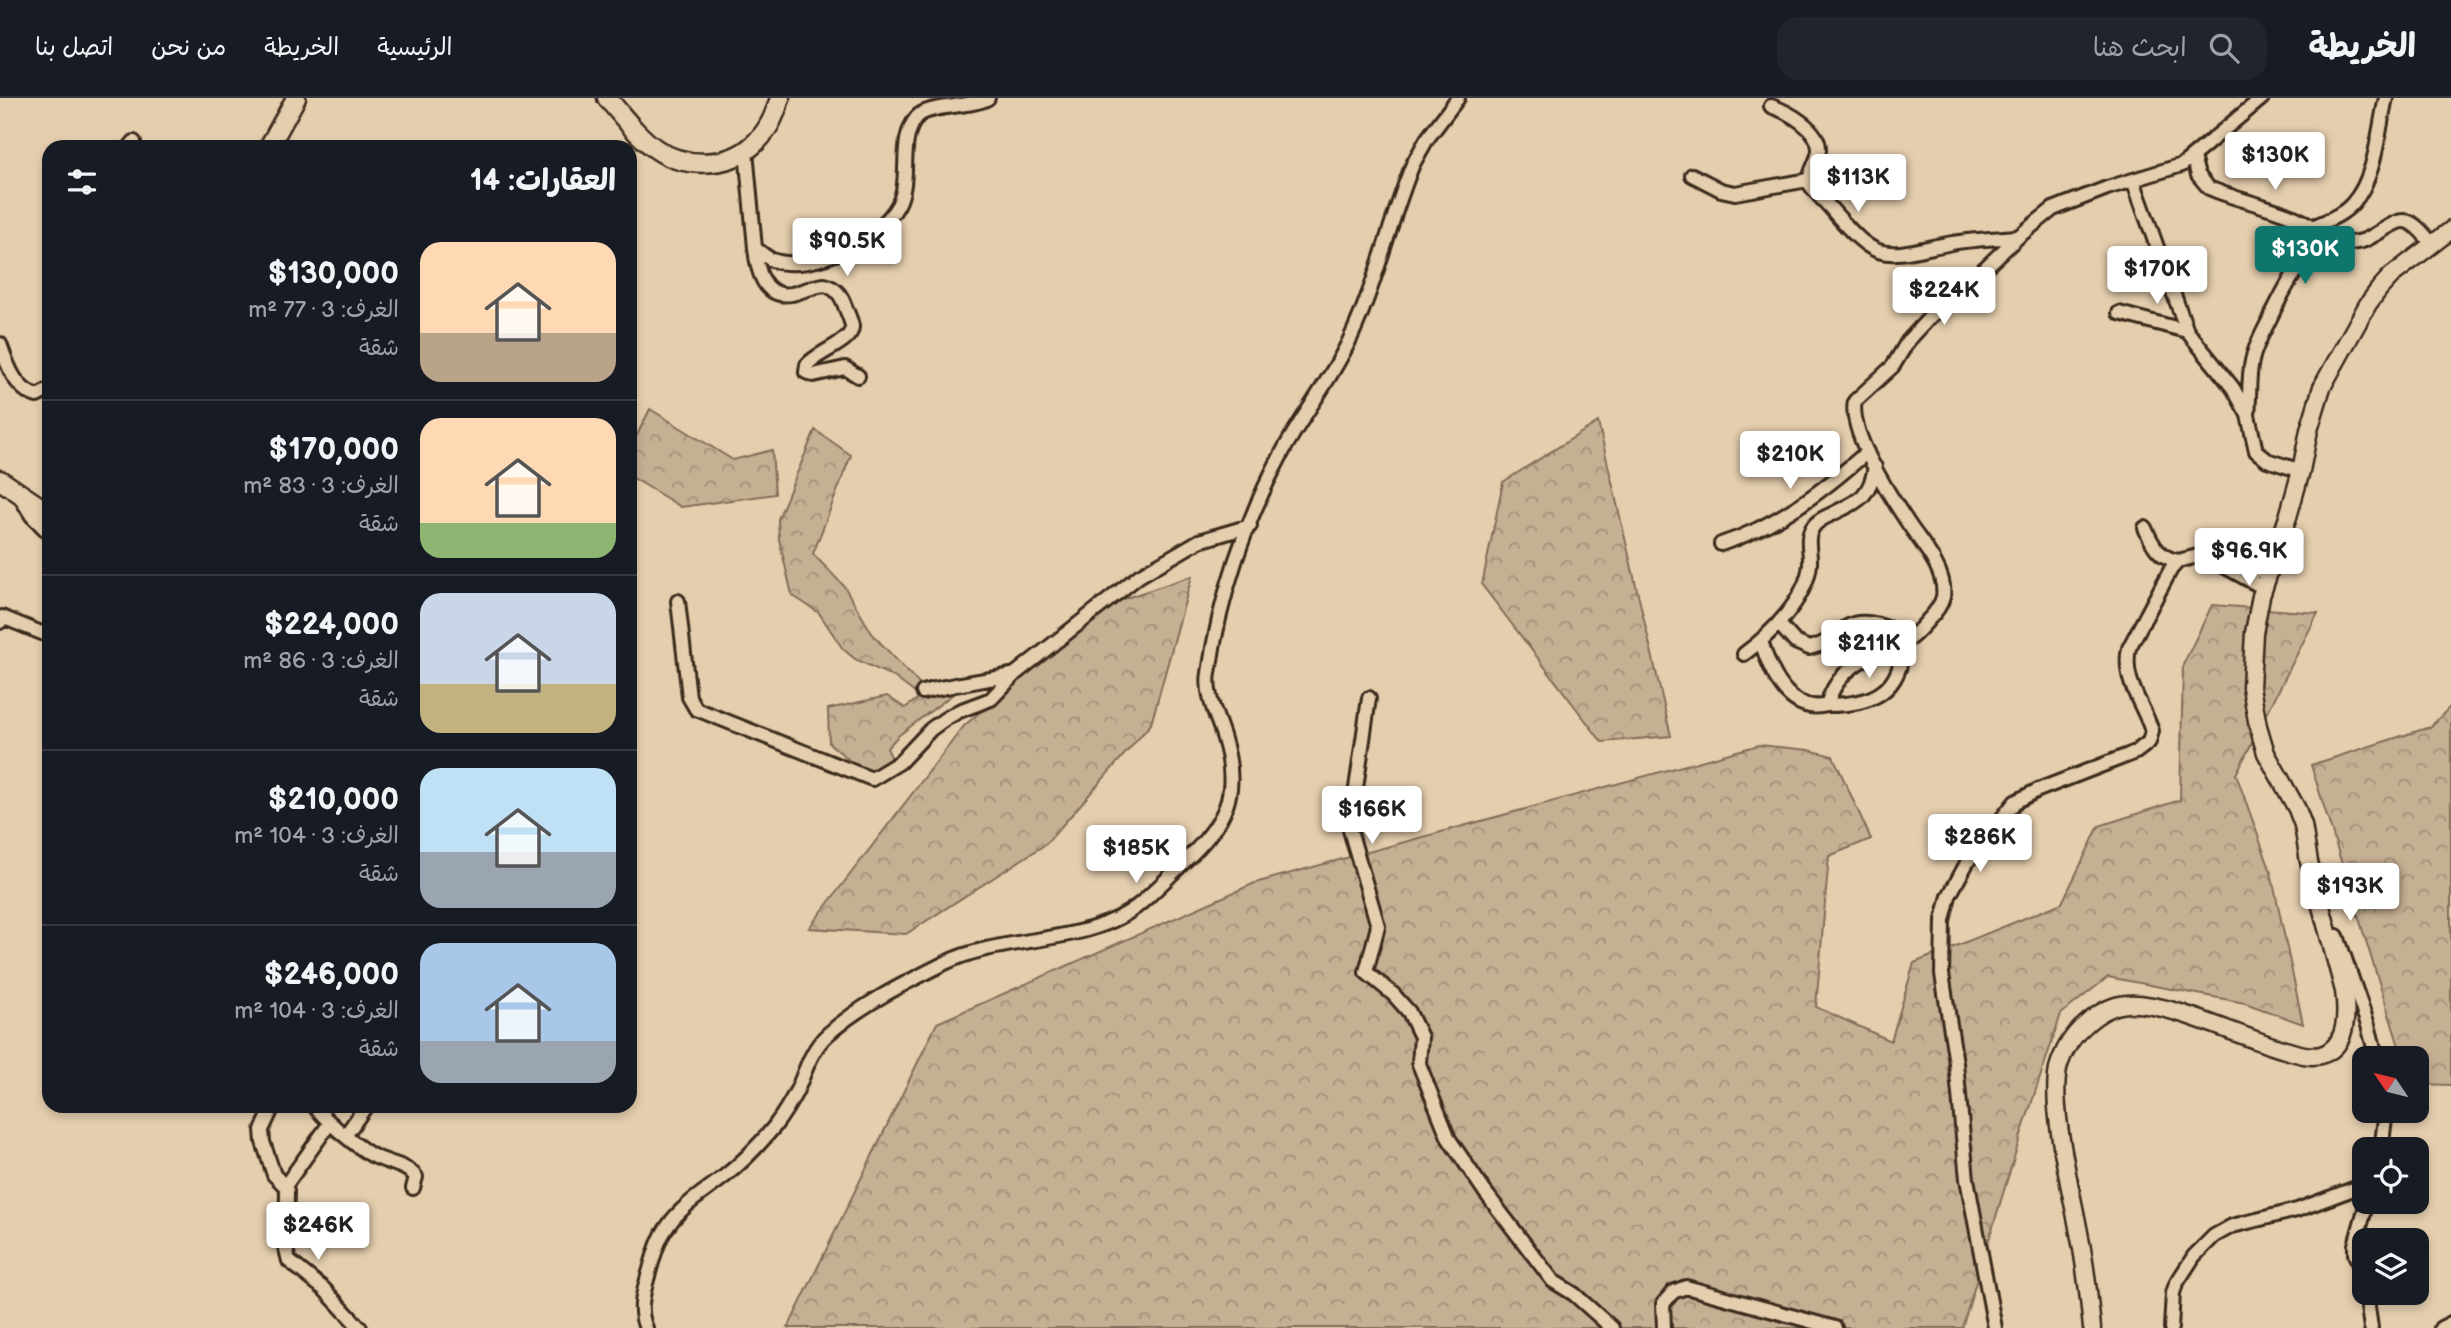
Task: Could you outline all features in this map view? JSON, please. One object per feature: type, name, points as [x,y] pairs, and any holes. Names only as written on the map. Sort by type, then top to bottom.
[{"type":"main road","points":[[273,140],[296,98]]},
{"type":"main road","points":[[607,98],[644,139],[668,157],[698,163],[729,158],[746,151],[773,119],[780,98]]},
{"type":"main road","points":[[0,480],[42,508]]},
{"type":"street","points":[[755,248],[772,260],[796,262],[837,253],[865,238],[889,218],[904,191],[910,134],[916,118],[927,111],[979,103],[988,98]]},
{"type":"street","points":[[646,1328],[641,1312],[642,1300],[660,1239],[667,1227],[690,1203],[744,1160],[772,1130],[792,1100],[811,1056],[824,1038],[900,987],[970,952],[1102,925],[1125,915],[1187,860],[1218,826],[1228,803],[1231,774],[1224,737],[1208,691],[1208,676],[1225,597],[1250,526],[1280,456],[1350,341],[1413,164],[1427,139],[1458,98]]},
{"type":"street","points":[[1827,705],[1835,685],[1849,668],[1907,640],[1938,608],[1942,599],[1942,582],[1930,555],[1897,507],[1867,452],[1856,422],[1855,401],[1893,366],[1918,330],[2018,237],[2053,209],[2182,165],[2262,98]]},
{"type":"street","points":[[2315,226],[2347,209],[2359,194],[2373,157],[2386,98]]},
{"type":"street","points":[[1770,106],[1799,121],[1816,137],[1819,152],[1808,180],[1811,187],[1856,239],[1880,252],[1901,254],[1969,240],[2018,237]]},
{"type":"street","points":[[746,151],[758,273],[763,282],[780,293],[790,294],[825,285],[841,295],[852,326],[845,340],[815,355],[807,365],[806,372],[813,375],[845,368],[858,376]]},
{"type":"street","points":[[2193,157],[2198,176],[2208,188],[2315,226],[2335,243]]},
{"type":"street","points":[[1692,175],[1721,190],[1735,193],[1808,180]]},
{"type":"street","points":[[2133,180],[2187,331],[2233,388],[2248,415]]},
{"type":"street","points":[[2301,471],[2260,456],[2254,443],[2248,415],[2252,359],[2286,285],[2302,263],[2313,254],[2335,243],[2367,239],[2387,225],[2400,220],[2412,223],[2420,229],[2433,245]]},
{"type":"street","points":[[2092,1328],[2056,1089],[2059,1065],[2068,1045],[2080,1029],[2097,1014],[2114,1006],[2129,1004],[2152,1007],[2191,1018],[2301,1055],[2324,1054],[2337,1044],[2345,1024],[2344,991],[2309,862],[2303,825],[2266,753],[2254,710],[2251,687],[2254,633],[2264,588],[2288,517],[2322,387],[2368,304],[2392,276],[2451,230]]},
{"type":"street","points":[[2119,313],[2187,331]]},
{"type":"street","points":[[0,344],[18,383],[26,392],[42,396]]},
{"type":"street","points":[[1721,544],[1749,535],[1775,522],[1833,482],[1867,452]]},
{"type":"street","points":[[1744,654],[1779,624],[1807,577],[1810,565],[1808,540],[1814,525],[1860,500],[1871,485],[1875,467]]},
{"type":"street","points":[[16,491],[42,526]]},
{"type":"street","points":[[678,601],[689,697],[696,709],[872,779],[900,762],[931,729],[945,719],[991,699],[1015,674],[1139,576],[1199,541],[1250,526]]},
{"type":"street","points":[[2145,528],[2155,549],[2161,555],[2178,561],[2198,556],[2211,559],[2264,588]]},
{"type":"street","points":[[1995,1328],[1965,1167],[1956,1063],[1942,974],[1942,920],[1949,896],[1963,870],[2015,802],[2038,790],[2136,752],[2149,742],[2152,731],[2134,691],[2127,671],[2127,660],[2135,636],[2178,561]]},
{"type":"street","points":[[2232,569],[2269,571]]},
{"type":"street","points":[[1,619],[42,634]]},
{"type":"street","points":[[1779,624],[1795,642],[1809,648],[1829,642],[1848,627],[1860,622],[1874,624],[1907,640]]},
{"type":"street","points":[[1761,641],[1774,675],[1790,696],[1800,704],[1811,707],[1865,702],[1896,677],[1907,640]]},
{"type":"street","points":[[923,692],[958,683],[970,684],[1015,674]]},
{"type":"street","points":[[1369,698],[1350,830],[1378,926],[1366,972],[1393,994],[1409,1012],[1422,1037],[1419,1065],[1449,1139],[1485,1192],[1553,1281],[1574,1294],[1612,1328]]},
{"type":"street","points":[[2297,809],[2311,829],[2323,899],[2374,1046]]},
{"type":"street","points":[[270,1113],[262,1129],[262,1142],[274,1175],[287,1191],[286,1249],[289,1261],[324,1289],[360,1328]]},
{"type":"street","points":[[321,1113],[345,1136],[381,1160],[410,1171],[416,1177],[413,1188]]},
{"type":"street","points":[[345,1136],[361,1113]]},
{"type":"street","points":[[285,1186],[330,1123]]},
{"type":"street","points":[[2171,1328],[2176,1284],[2194,1256],[2214,1236],[2232,1226],[2297,1210],[2352,1189]]},
{"type":"street","points":[[1664,1328],[1663,1304],[1673,1292],[1686,1287],[1835,1328]]},
{"type":"street","points":[[2368,1305],[2371,1328]]},
{"type":"street","points":[[2441,1328],[2451,1323]]},
{"type":"green space","points":[[650,409],[733,460],[772,450],[775,494],[681,507],[637,480],[637,435]]},
{"type":"green space","points":[[1598,422],[1671,736],[1602,742],[1482,585],[1503,482]]},
{"type":"green space","points":[[815,430],[851,455],[813,554],[844,586],[873,635],[923,688],[915,693],[894,677],[855,659],[843,649],[819,613],[792,595],[779,539],[778,519]]},
{"type":"green space","points":[[1192,576],[1151,724],[1046,844],[906,934],[809,928],[964,726],[1102,606]]},
{"type":"green space","points":[[2212,605],[2318,613],[2236,774],[2271,872],[2303,1024],[2245,1003],[2108,977],[2061,1014],[1962,1328],[788,1328],[937,1023],[1255,883],[1759,745],[1809,750],[1833,756],[1871,839],[1829,856],[1816,1007],[1891,1041],[1914,963],[2062,903],[2099,826],[2180,800],[2183,665]]},
{"type":"green space","points":[[939,683],[961,688],[898,736],[887,748],[893,761],[874,781],[829,743],[828,709],[887,696],[905,708]]},
{"type":"green space","points":[[2451,706],[2451,1085],[2429,1084],[2429,1046],[2399,1046],[2311,765],[2430,727]]}]
